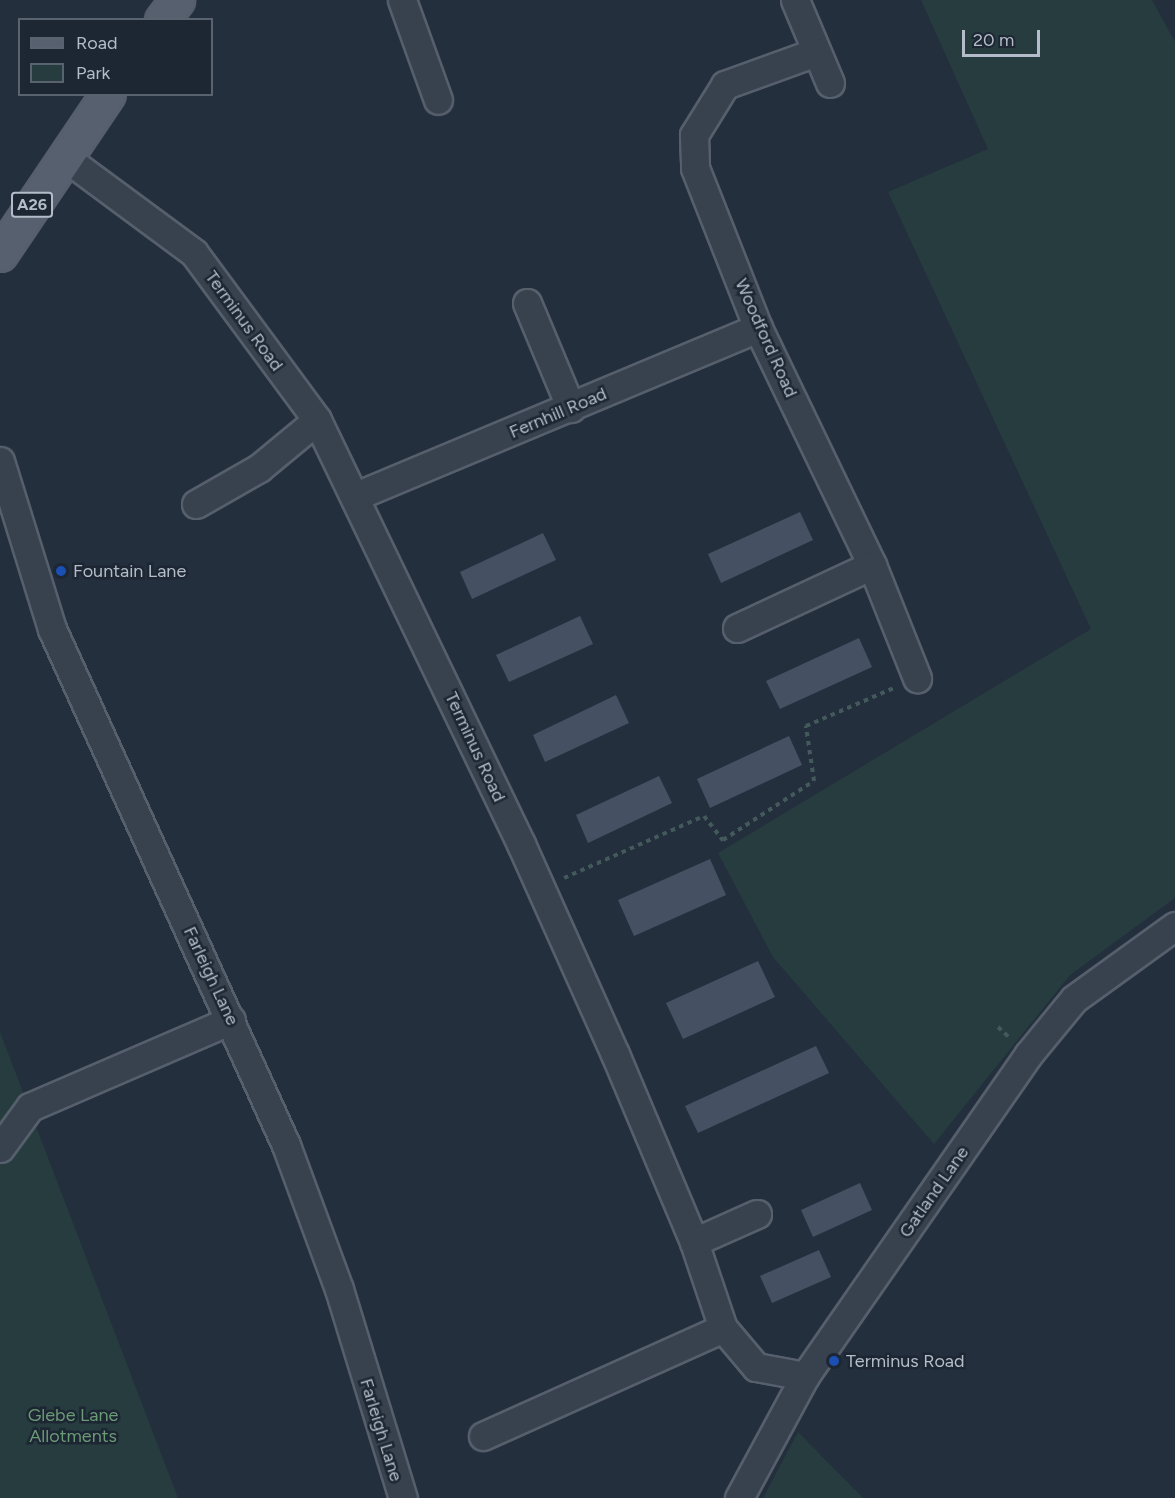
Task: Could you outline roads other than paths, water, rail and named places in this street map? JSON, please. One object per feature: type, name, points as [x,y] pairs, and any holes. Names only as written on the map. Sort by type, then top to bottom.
[{"type":"main road","points":[[164,18],[177,0]]},
{"type":"main road","name":"A26","points":[[0,254],[63,156],[107,96]]},
{"type":"street","points":[[402,0],[438,100]]},
{"type":"street","points":[[795,0],[830,83]]},
{"type":"street","name":"Woodford Road","points":[[816,52],[724,86],[694,135],[695,168],[758,328],[872,565],[916,678]]},
{"type":"street","name":"Terminus Road","points":[[63,156],[194,253],[317,420],[356,496],[541,888],[694,1242],[723,1328],[756,1367],[806,1376]]},
{"type":"street","points":[[527,303],[571,408]]},
{"type":"street","name":"Fernhill Road","points":[[356,496],[758,328]]},
{"type":"street","points":[[196,504],[259,468],[317,420]]},
{"type":"street","name":"Farleigh Lane","points":[[0,461],[52,629],[286,1145],[339,1289],[403,1498]]},
{"type":"street","points":[[737,628],[872,565]]},
{"type":"street","name":"Gatland Lane","points":[[739,1498],[806,1376],[1028,1055],[1074,999],[1175,926]]},
{"type":"street","points":[[0,1148],[30,1107],[231,1020]]},
{"type":"street","points":[[694,1242],[757,1214]]},
{"type":"street","points":[[483,1436],[723,1328]]},
{"type":"place","name":"Fountain Lane","points":[[61,571]]},
{"type":"place","name":"Terminus Road","points":[[834,1361]]},
{"type":"park label","name":"Glebe Lane Allotments","points":[[73,1426]]}]
